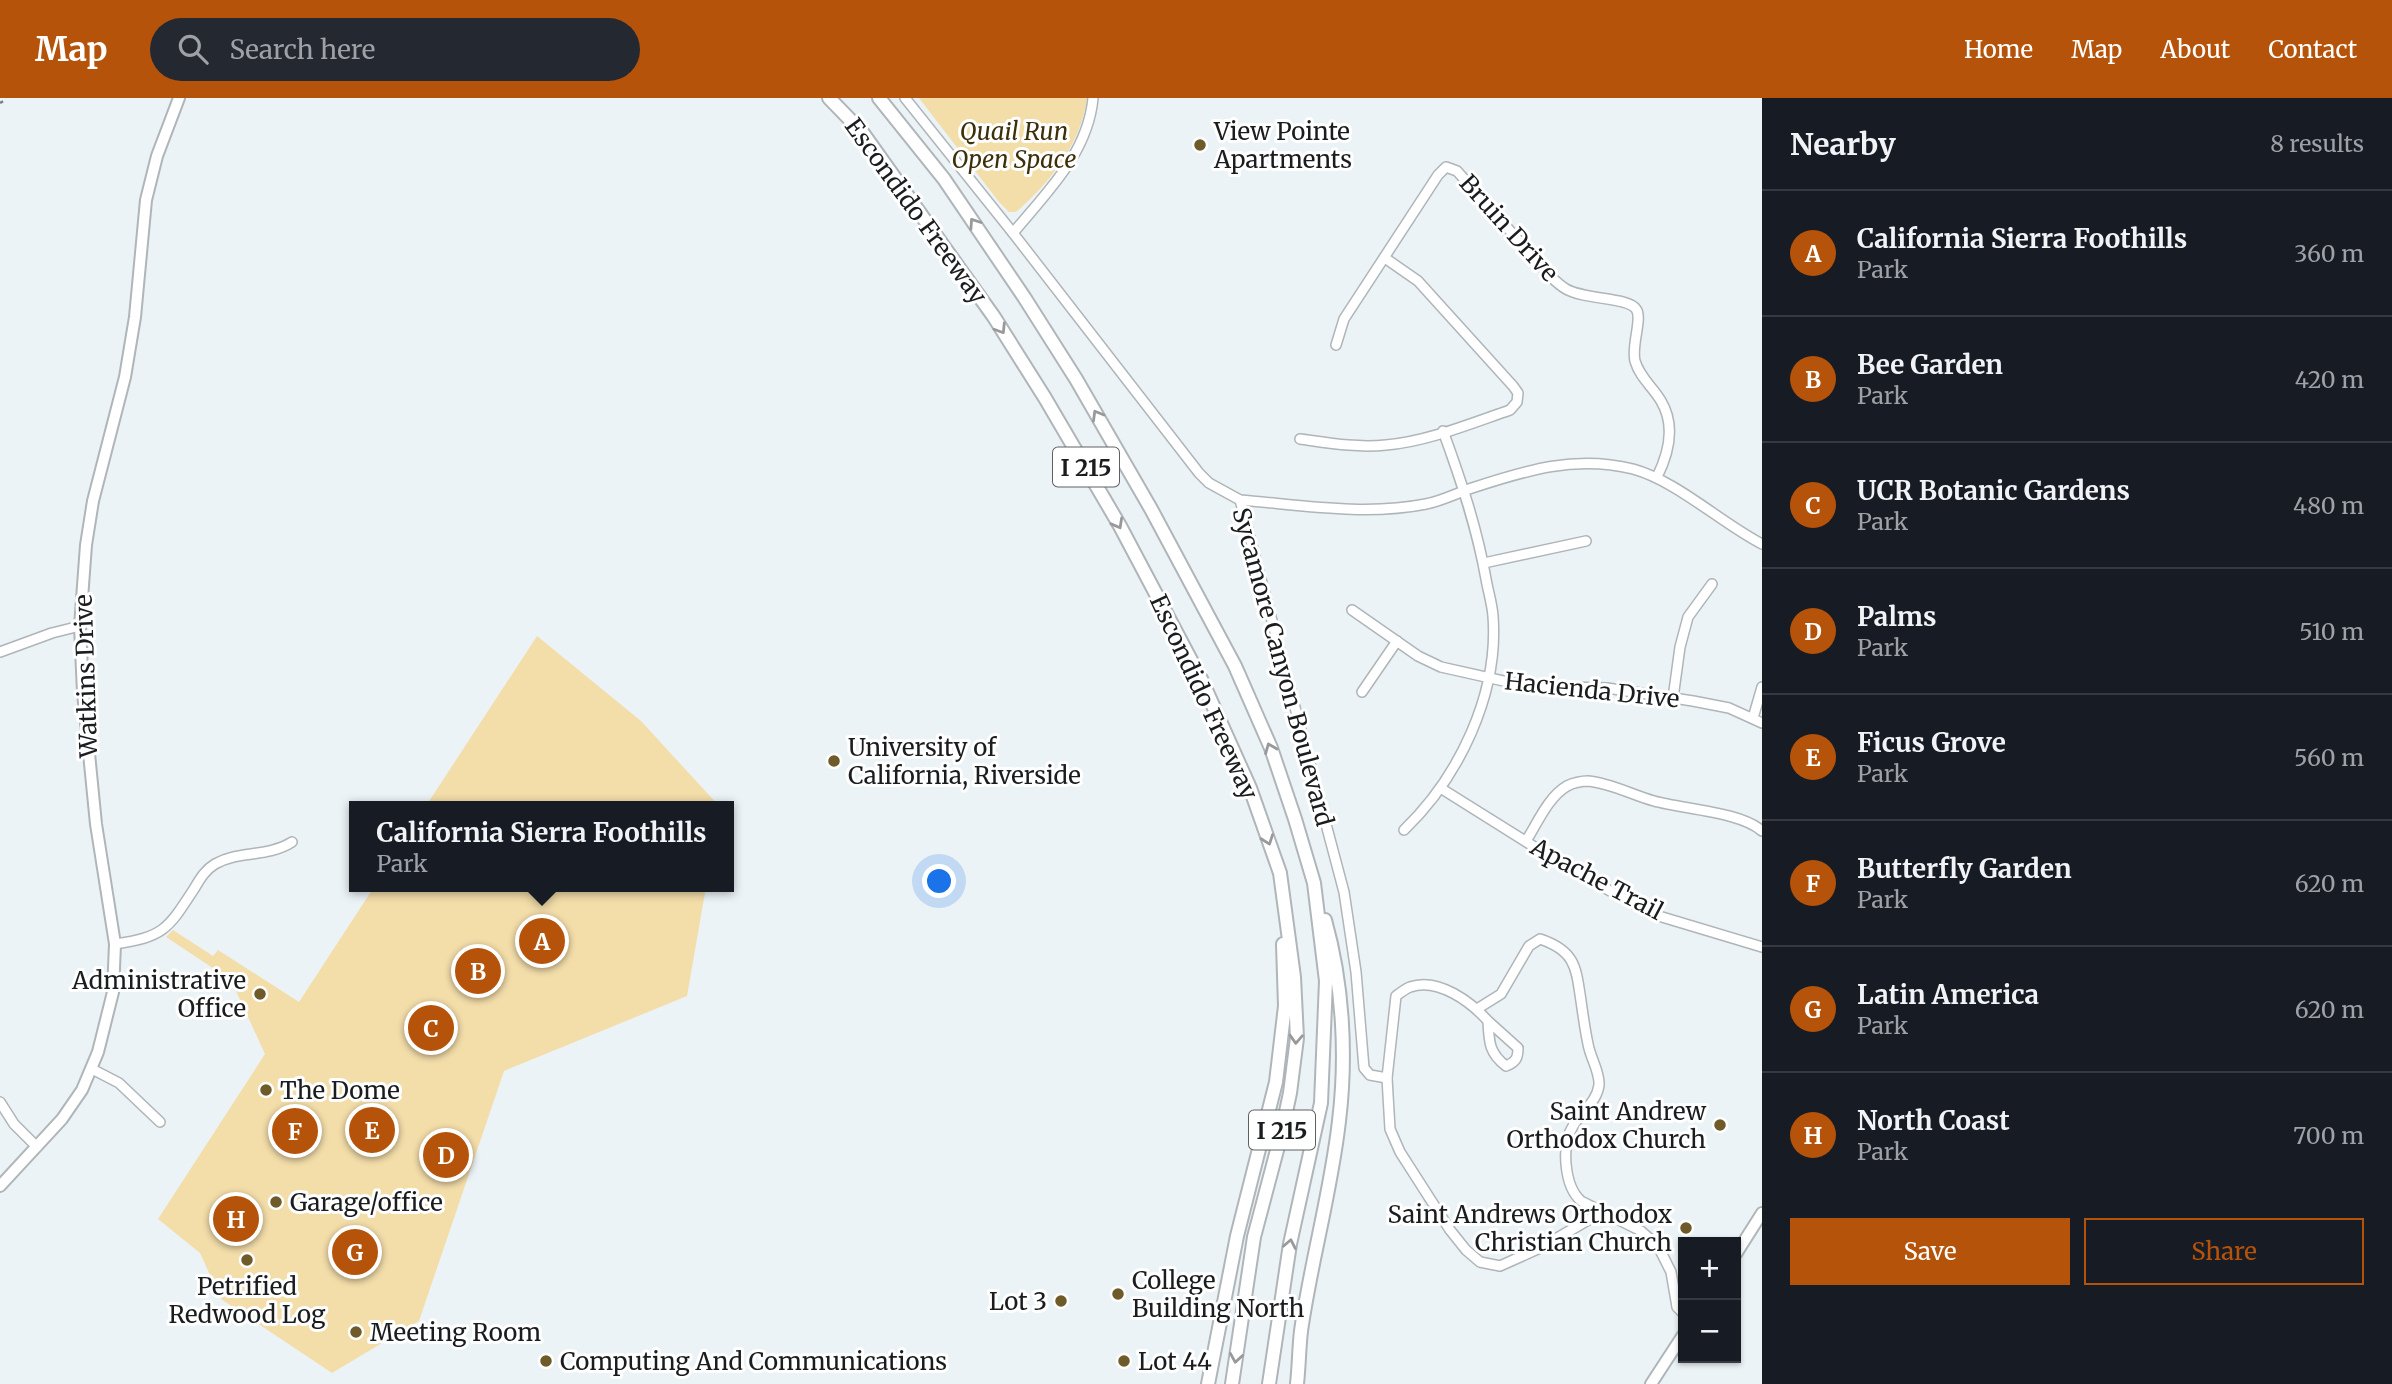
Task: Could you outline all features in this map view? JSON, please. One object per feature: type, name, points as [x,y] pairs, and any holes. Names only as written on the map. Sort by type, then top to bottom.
[{"type":"highway","name":"Escondido Freeway","points":[[829,98],[862,132],[994,317],[1113,514],[1202,681],[1250,789],[1280,873],[1294,977],[1297,1038],[1281,1135],[1254,1237],[1232,1384]]},
{"type":"highway","name":"Escondido Freeway","points":[[879,98],[944,179],[1024,297],[1076,379],[1152,509],[1235,666],[1266,736],[1296,819],[1314,883],[1326,981],[1321,1103],[1290,1244],[1269,1384]]},
{"type":"highway","points":[[1208,1384],[1237,1236],[1270,1109],[1283,1037],[1285,1006],[1280,873]]},
{"type":"highway","points":[[1297,1384],[1301,1332],[1341,1104],[1340,995],[1334,950],[1314,883]]},
{"type":"main road","name":"Watkins Drive","points":[[0,1186],[62,1119],[82,1090],[92,1069],[113,992],[115,944],[90,769],[80,626],[86,545],[93,501],[125,377],[135,317],[146,200],[157,156],[178,98]]},
{"type":"main road","points":[[1741,1246],[1762,1213]]},
{"type":"main road","points":[[1651,1384],[1678,1343]]},
{"type":"street","name":"Sycamore Canyon Boulevard","points":[[905,98],[1199,473],[1220,490],[1240,499],[1345,899],[1356,972],[1362,1061],[1370,1074],[1387,1078]]},
{"type":"street","points":[[1013,233],[1082,144],[1091,118],[1093,98]]},
{"type":"street","name":"Bruin Drive","points":[[1385,258],[1438,175],[1446,167],[1457,171],[1551,276],[1566,289],[1595,299],[1629,302],[1640,316],[1633,344],[1635,360],[1646,382],[1661,400],[1670,427],[1668,456],[1657,477]]},
{"type":"street","points":[[1300,439],[1350,445],[1386,445],[1420,440],[1510,410],[1517,402],[1518,393],[1513,386],[1418,281],[1385,258],[1344,319],[1336,345]]},
{"type":"street","points":[[1404,830],[1442,789],[1460,758],[1488,679],[1493,616],[1465,491],[1443,431]]},
{"type":"street","points":[[1240,499],[1375,510],[1428,503],[1538,468],[1584,462],[1635,470],[1657,477],[1762,544]]},
{"type":"street","points":[[1483,563],[1586,541]]},
{"type":"street","points":[[1674,698],[1680,647],[1688,617],[1712,584]]},
{"type":"street","name":"Hacienda Drive","points":[[1352,610],[1418,656],[1441,667],[1526,686],[1608,688],[1674,698],[1729,708],[1758,721]]},
{"type":"street","points":[[0,652],[80,626]]},
{"type":"street","points":[[1362,692],[1397,641]]},
{"type":"street","points":[[1758,721],[1762,687]]},
{"type":"street","points":[[1526,841],[1554,797],[1568,785],[1585,781],[1606,784],[1653,801],[1738,819],[1756,825],[1762,831]]},
{"type":"street","name":"Apache Trail","points":[[1442,789],[1565,866],[1652,914],[1762,947]]},
{"type":"street","points":[[115,944],[142,940],[160,932],[172,922],[205,873],[217,863],[276,851],[292,842]]},
{"type":"street","points":[[1477,1009],[1501,994],[1528,946],[1540,939],[1555,944],[1567,955],[1578,974],[1588,1048],[1599,1082],[1593,1101],[1568,1135],[1566,1169],[1575,1196],[1641,1231],[1658,1246],[1671,1272],[1678,1308]]},
{"type":"street","points":[[1488,1021],[1489,1044],[1496,1059],[1506,1066],[1514,1063],[1518,1048],[1466,1001],[1438,987],[1412,986],[1396,996],[1387,1078],[1390,1129],[1400,1152],[1450,1230],[1480,1262],[1500,1266],[1540,1248],[1602,1212]]},
{"type":"street","points":[[92,1069],[119,1083],[160,1122]]},
{"type":"street","points":[[0,1102],[13,1124],[37,1147]]},
{"type":"green space","name":"Quail Run Open Space","points":[[919,98],[1087,98],[1078,131],[1062,161],[1029,201],[1016,212],[1009,212]]},
{"type":"green space","points":[[537,636],[641,721],[714,801],[429,801]]},
{"type":"green space","points":[[371,892],[705,892],[687,996],[504,1071],[419,1321],[332,1373],[221,1299],[200,1253],[158,1219],[265,1054],[231,980],[166,937],[173,930],[213,956],[218,950],[299,1002]]},
{"type":"railway","points":[[0,103],[9,98]]},
{"type":"place","name":"View Pointe Apartments","points":[[1200,145]]},
{"type":"place","name":"University of California, Riverside","points":[[834,761]]},
{"type":"place","name":"California Sierra Foothills","points":[[542,941]]},
{"type":"place","name":"Bee Garden","points":[[478,971]]},
{"type":"place","name":"Administrative Office","points":[[260,994]]},
{"type":"place","name":"UCR Botanic Gardens","points":[[431,1028]]},
{"type":"place","name":"The Dome","points":[[266,1090]]},
{"type":"place","name":"Saint Andrew Orthodox Church","points":[[1720,1125]]},
{"type":"place","name":"Ficus Grove","points":[[372,1130]]},
{"type":"place","name":"Butterfly Garden","points":[[295,1131]]},
{"type":"place","name":"Palms","points":[[446,1155]]},
{"type":"place","name":"Garage/office","points":[[276,1202]]},
{"type":"place","name":"North Coast","points":[[236,1219]]},
{"type":"place","name":"Saint Andrews Orthodox Christian Church","points":[[1686,1228]]},
{"type":"place","name":"Latin America","points":[[355,1252]]},
{"type":"place","name":"Petrified Redwood Log","points":[[247,1260]]},
{"type":"place","name":"College Building North","points":[[1118,1294]]},
{"type":"place","name":"Lot 3","points":[[1061,1301]]},
{"type":"place","name":"Meeting Room","points":[[356,1332]]},
{"type":"place","name":"Computing And Communications","points":[[546,1361]]},
{"type":"place","name":"Lot 44","points":[[1124,1361]]}]
